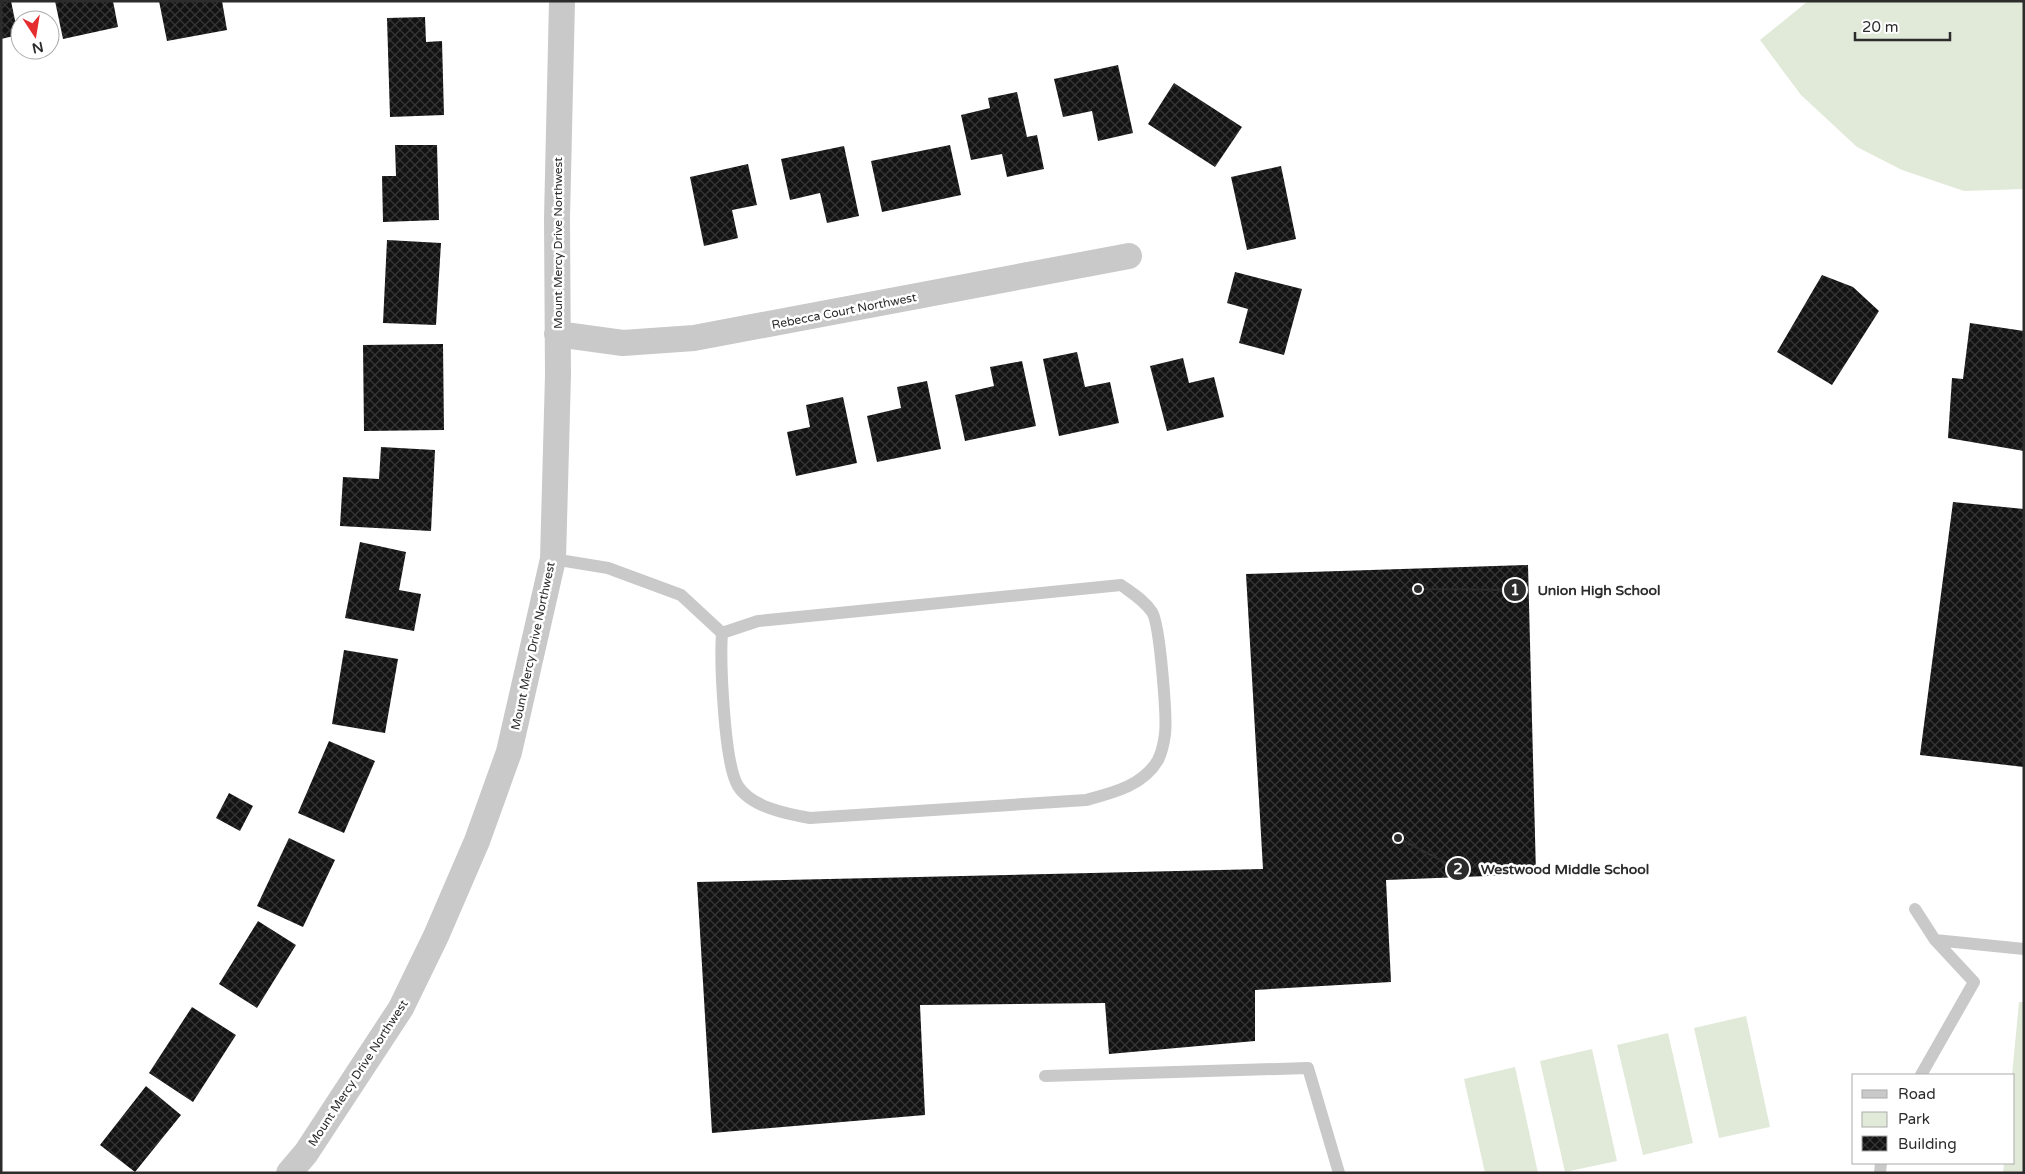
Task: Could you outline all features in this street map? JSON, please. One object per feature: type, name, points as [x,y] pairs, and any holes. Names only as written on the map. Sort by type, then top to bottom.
[{"type":"street","name":"Mount Mercy Drive Northwest","points":[[289,1173],[306,1153],[401,1008],[436,936],[474,850],[509,752],[552,559],[557,334],[556,218],[562,1]]},
{"type":"street","name":"Rebecca Court Northwest","points":[[557,334],[622,343],[694,338],[1129,256]]},
{"type":"lane","points":[[552,559],[608,568],[681,595],[722,633]]},
{"type":"lane","points":[[1120,585],[1139,597],[1153,614],[1159,638],[1165,734],[1158,760],[1144,777],[1119,791],[1086,800],[810,818],[780,813],[754,800],[738,786],[728,751],[720,655],[722,633],[758,620],[1120,585]]},
{"type":"lane","points":[[1916,910],[1935,940],[1974,982],[1922,1074]]},
{"type":"lane","points":[[1935,940],[2024,949]]},
{"type":"lane","points":[[1044,1076],[1308,1068],[1339,1173]]},
{"type":"green space","points":[[1808,1],[2024,1],[2024,189],[1964,191],[1902,170],[1857,147],[1801,95],[1760,40]]},
{"type":"green space","points":[[2019,1002],[2024,1002],[2024,1173],[2003,1173],[2004,1164],[2015,1164],[2015,1074],[2012,1074]]},
{"type":"green space","points":[[1746,1016],[1770,1127],[1719,1138],[1694,1028]]},
{"type":"green space","points":[[1668,1033],[1693,1143],[1643,1155],[1617,1045]]},
{"type":"green space","points":[[1592,1049],[1617,1161],[1565,1172],[1540,1061]]},
{"type":"green space","points":[[1515,1067],[1538,1173],[1485,1173],[1464,1079]]},
{"type":"building","points":[[1,1],[11,1],[13,10],[10,10],[10,37],[1,39]]},
{"type":"building","points":[[55,1],[113,1],[118,27],[63,39],[60,25],[60,10],[57,10]]},
{"type":"building","points":[[159,1],[222,1],[227,30],[167,41]]},
{"type":"building","points":[[425,17],[426,42],[442,41],[444,115],[390,117],[387,18]]},
{"type":"building","points":[[1118,65],[1133,133],[1098,141],[1092,111],[1063,117],[1054,79]]},
{"type":"building","points":[[1174,83],[1242,127],[1215,167],[1148,124]]},
{"type":"building","points":[[1017,92],[1027,137],[1037,135],[1044,169],[1007,177],[1002,154],[971,160],[961,115],[990,108],[988,98]]},
{"type":"building","points":[[395,145],[437,145],[439,220],[383,222],[382,176],[396,176]]},
{"type":"building","points":[[950,145],[961,195],[882,212],[871,161]]},
{"type":"building","points":[[844,146],[859,216],[827,223],[820,193],[790,200],[781,159]]},
{"type":"building","points":[[748,164],[757,205],[732,210],[738,238],[704,246],[690,177]]},
{"type":"building","points":[[1281,166],[1296,239],[1247,250],[1231,177]]},
{"type":"building","points":[[387,240],[441,243],[436,325],[383,323]]},
{"type":"building","points":[[1235,272],[1302,289],[1284,355],[1239,343],[1248,309],[1227,303]]},
{"type":"building","points":[[1822,275],[1853,287],[1879,311],[1832,385],[1777,352]]},
{"type":"building","points":[[1970,323],[2024,331],[2024,451],[1948,438],[1952,378],[1963,379]]},
{"type":"building","points":[[443,344],[444,430],[364,431],[363,345]]},
{"type":"building","points":[[1077,352],[1085,387],[1110,382],[1119,423],[1059,436],[1043,359]]},
{"type":"building","points":[[1183,358],[1189,383],[1214,377],[1224,417],[1167,431],[1150,366]]},
{"type":"building","points":[[1022,361],[1036,426],[965,441],[955,395],[994,386],[990,367]]},
{"type":"building","points":[[927,381],[941,449],[877,462],[867,416],[901,408],[897,387]]},
{"type":"building","points":[[843,397],[857,463],[796,476],[787,432],[810,427],[806,405]]},
{"type":"building","points":[[381,447],[435,450],[431,531],[340,526],[343,477],[379,479]]},
{"type":"building","points":[[1953,502],[2024,509],[2024,767],[1920,755]]},
{"type":"building","points":[[360,542],[406,552],[399,590],[421,594],[414,631],[345,618]]},
{"type":"building","points":[[1528,565],[1536,874],[1386,880],[1391,982],[1255,990],[1255,1041],[1109,1054],[1105,1003],[920,1005],[925,1115],[712,1133],[697,882],[1263,869],[1246,574]]},
{"type":"building","points":[[344,650],[398,659],[385,733],[332,724]]},
{"type":"building","points":[[329,741],[375,761],[344,833],[298,813]]},
{"type":"building","points":[[229,793],[253,806],[240,831],[216,818]]},
{"type":"building","points":[[289,838],[335,860],[303,927],[257,906]]},
{"type":"building","points":[[258,921],[296,945],[257,1008],[219,984]]},
{"type":"building","points":[[192,1007],[236,1035],[193,1102],[149,1073]]},
{"type":"building","points":[[146,1086],[181,1115],[135,1172],[100,1145]]},
{"type":"place","name":"Union High School","points":[[1418,589]]},
{"type":"place","name":"Westwood Middle School","points":[[1398,838]]}]
